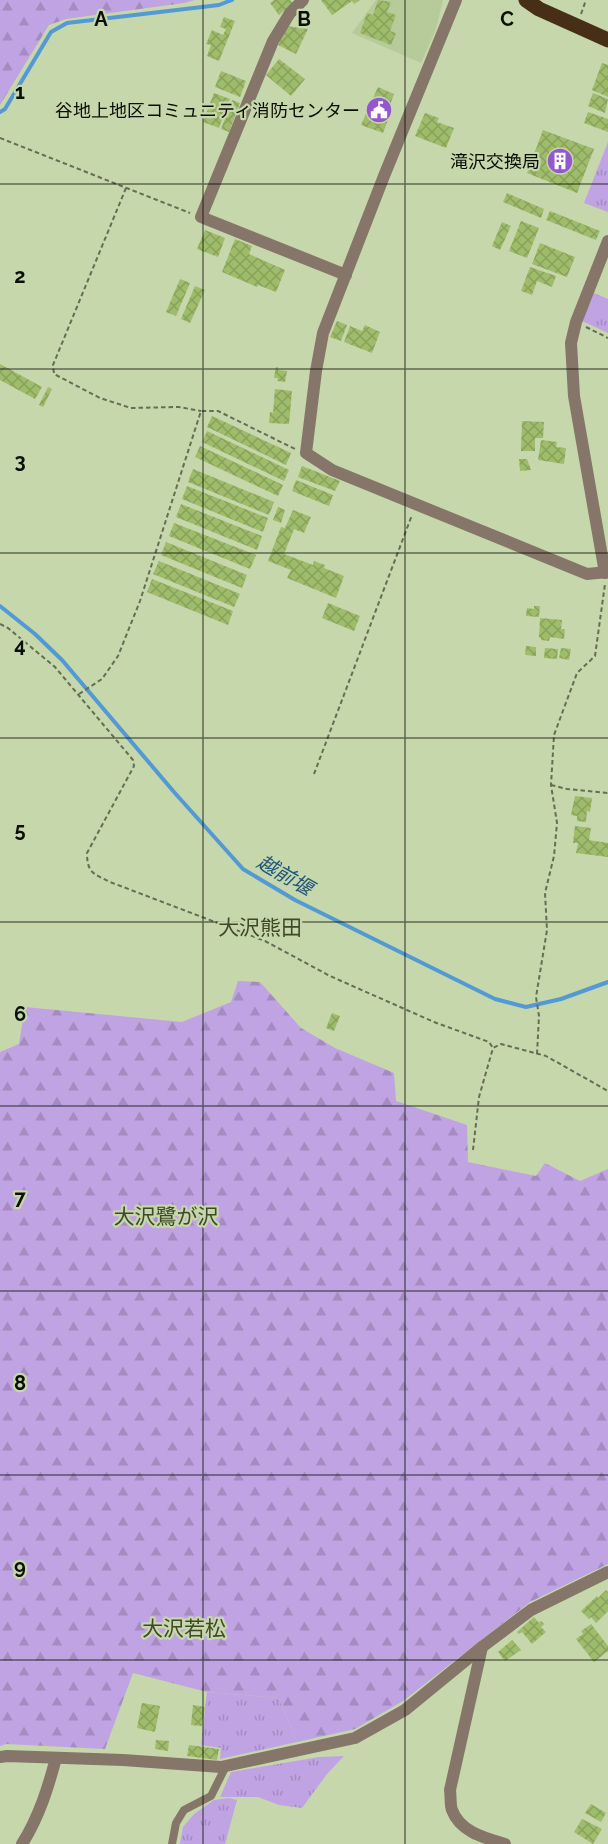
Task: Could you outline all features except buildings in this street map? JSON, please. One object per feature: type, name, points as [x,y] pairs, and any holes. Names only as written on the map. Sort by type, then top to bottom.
[{"type":"main road","points":[[526,0],[539,9],[608,40]]},
{"type":"street","points":[[303,0],[290,13],[273,41],[201,217],[346,275]]},
{"type":"street","points":[[456,0],[322,333],[306,453],[332,470],[587,574],[607,572],[574,396],[571,343],[576,322],[608,241]]},
{"type":"street","points":[[0,1757],[226,1766],[355,1738],[405,1710],[531,1610],[608,1572]]},
{"type":"street","points":[[482,1647],[450,1790],[452,1811],[465,1828],[479,1837],[505,1844]]},
{"type":"street","points":[[22,1844],[30,1831],[48,1787],[56,1758]]},
{"type":"lane","points":[[172,1844],[176,1823],[184,1810],[211,1796],[226,1766]]},
{"type":"path","points":[[0,138],[201,217]]},
{"type":"path","points":[[126,188],[53,365],[54,374],[100,398],[131,408],[179,407],[218,411],[306,453]]},
{"type":"path","points":[[576,322],[608,338]]},
{"type":"path","points":[[80,694],[102,679],[118,656],[140,601],[201,411]]},
{"type":"path","points":[[314,774],[416,504]]},
{"type":"path","points":[[537,1054],[536,999],[547,930],[546,893],[554,855],[557,823],[551,785],[554,735],[577,673],[595,656],[607,572]]},
{"type":"path","points":[[0,624],[55,667],[131,755],[134,766],[87,853],[87,864],[91,872],[110,882],[265,941],[330,976],[434,1022],[489,1042],[493,1048]]},
{"type":"path","points":[[551,785],[608,793]]},
{"type":"path","points":[[472,1150],[479,1097],[493,1048],[501,1044],[546,1056],[608,1091]]},
{"type":"shaded area","points":[[376,0],[443,0],[436,29],[421,63],[352,33]]},
{"type":"green space","points":[[0,0],[195,0],[66,19],[49,25],[0,105]]},
{"type":"green space","points":[[608,142],[608,212],[584,203]]},
{"type":"green space","points":[[594,293],[608,299],[608,333],[582,321]]},
{"type":"green space","points":[[238,981],[260,982],[301,1028],[335,1048],[394,1073],[396,1101],[467,1125],[468,1162],[536,1176],[545,1163],[580,1181],[608,1169],[608,1564],[530,1602],[403,1701],[355,1729],[297,1742],[279,1698],[207,1692],[133,1673],[105,1749],[6,1744],[0,1746],[0,1052],[19,1044],[25,1007],[182,1022],[231,1002]]},
{"type":"green space","points":[[207,1692],[279,1698],[297,1742],[220,1759],[221,1748],[201,1745]]},
{"type":"green space","points":[[344,1756],[327,1774],[302,1808],[279,1805],[258,1797],[220,1797],[231,1772],[319,1757]]},
{"type":"green space","points":[[229,1798],[237,1800],[225,1844],[180,1844],[183,1827],[194,1814],[214,1800]]},
{"type":"waterway","name":"越前堰","points":[[0,112],[5,109],[51,32],[67,23],[219,5],[232,0]]},
{"type":"waterway","name":"越前堰","points":[[0,606],[35,634],[62,660],[243,869],[295,900],[495,999],[526,1007],[561,999],[608,982]]},
{"type":"place","name":"谷地上地区コミュニティ消防センター","points":[[379,110]]},
{"type":"place","name":"滝沢交換局","points":[[560,161]]},
{"type":"district","name":"大沢熊田","points":[[260,927]]},
{"type":"district","name":"大沢鷺が沢","points":[[166,1216]]},
{"type":"district","name":"大沢若松","points":[[184,1628]]}]
